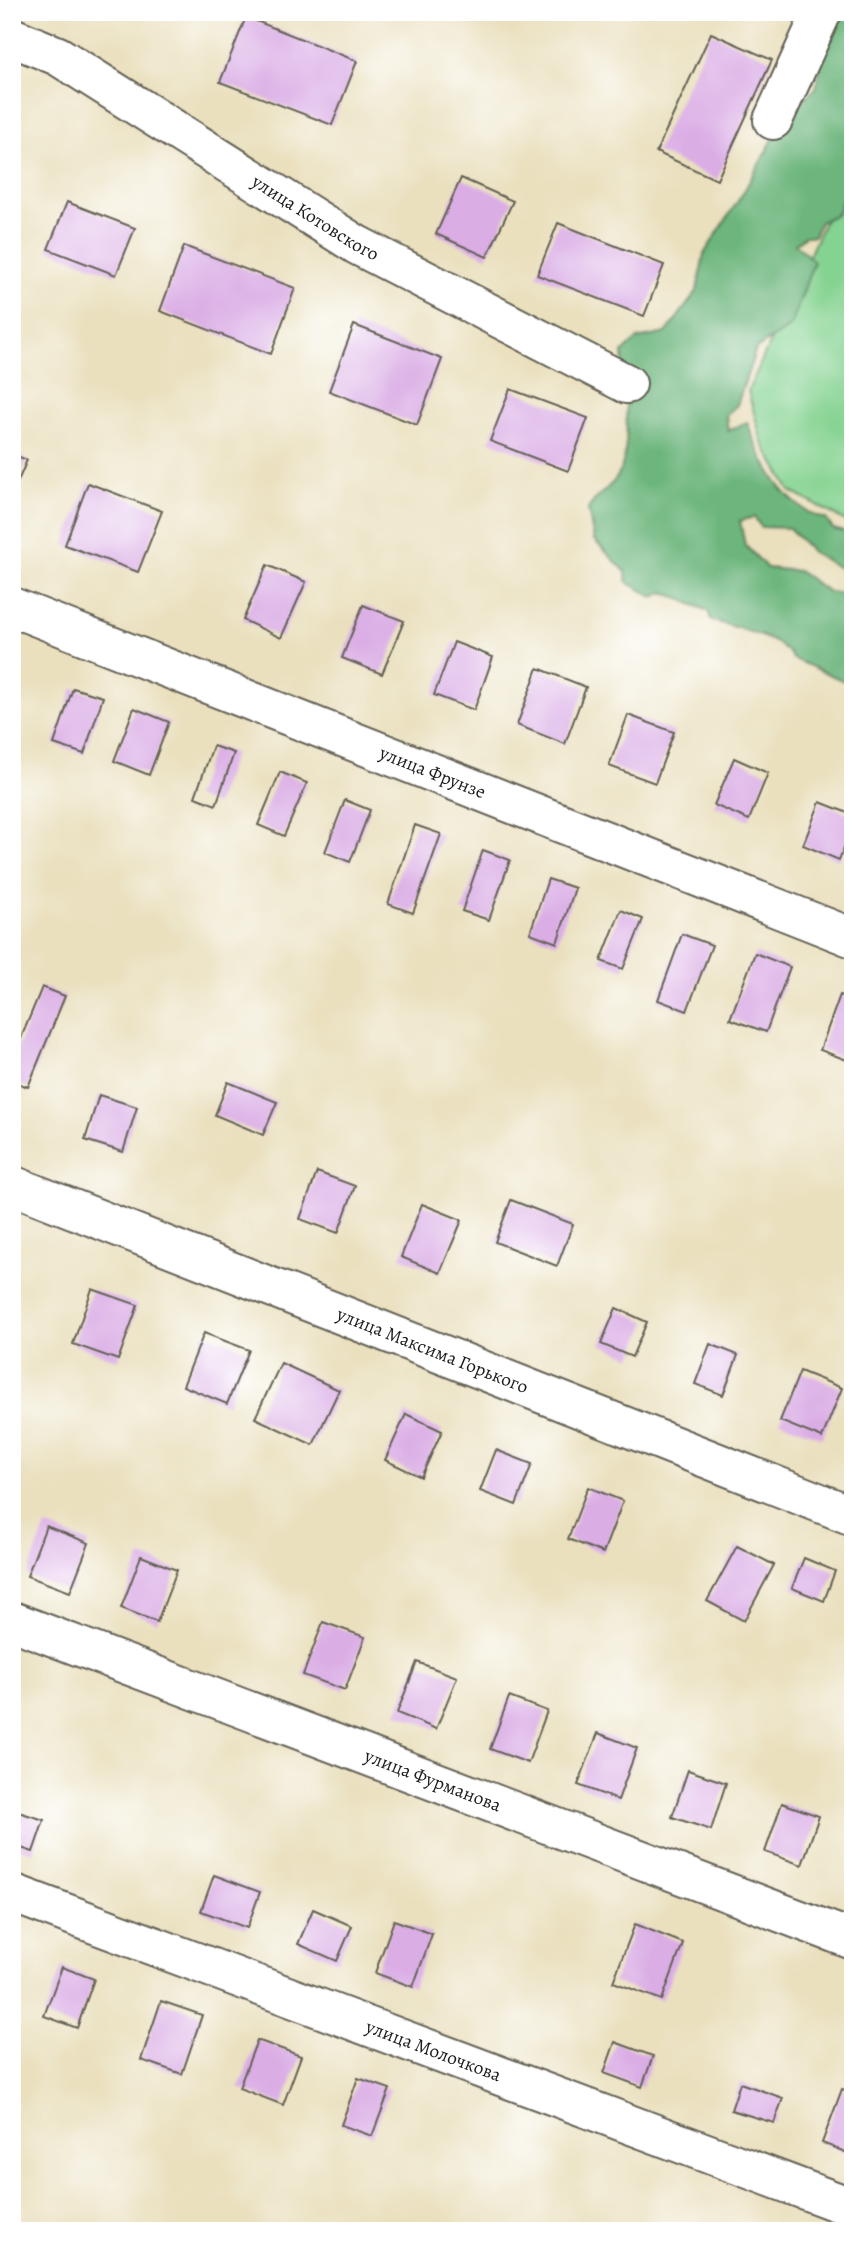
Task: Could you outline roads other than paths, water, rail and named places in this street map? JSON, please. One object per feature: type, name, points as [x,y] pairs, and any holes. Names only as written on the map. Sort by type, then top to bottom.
[{"type":"street","points":[[774,120],[822,12]]},
{"type":"street","name":"улица Котовского","points":[[12,37],[58,56],[357,245],[627,384]]},
{"type":"street","name":"улица Фрунзе","points":[[12,607],[853,938]]},
{"type":"street","name":"улица Максима Горького","points":[[12,1185],[853,1516]]},
{"type":"street","name":"улица Фурманова","points":[[12,1621],[853,1940]]},
{"type":"street","name":"улица Молочкова","points":[[12,1893],[853,2208]]}]
